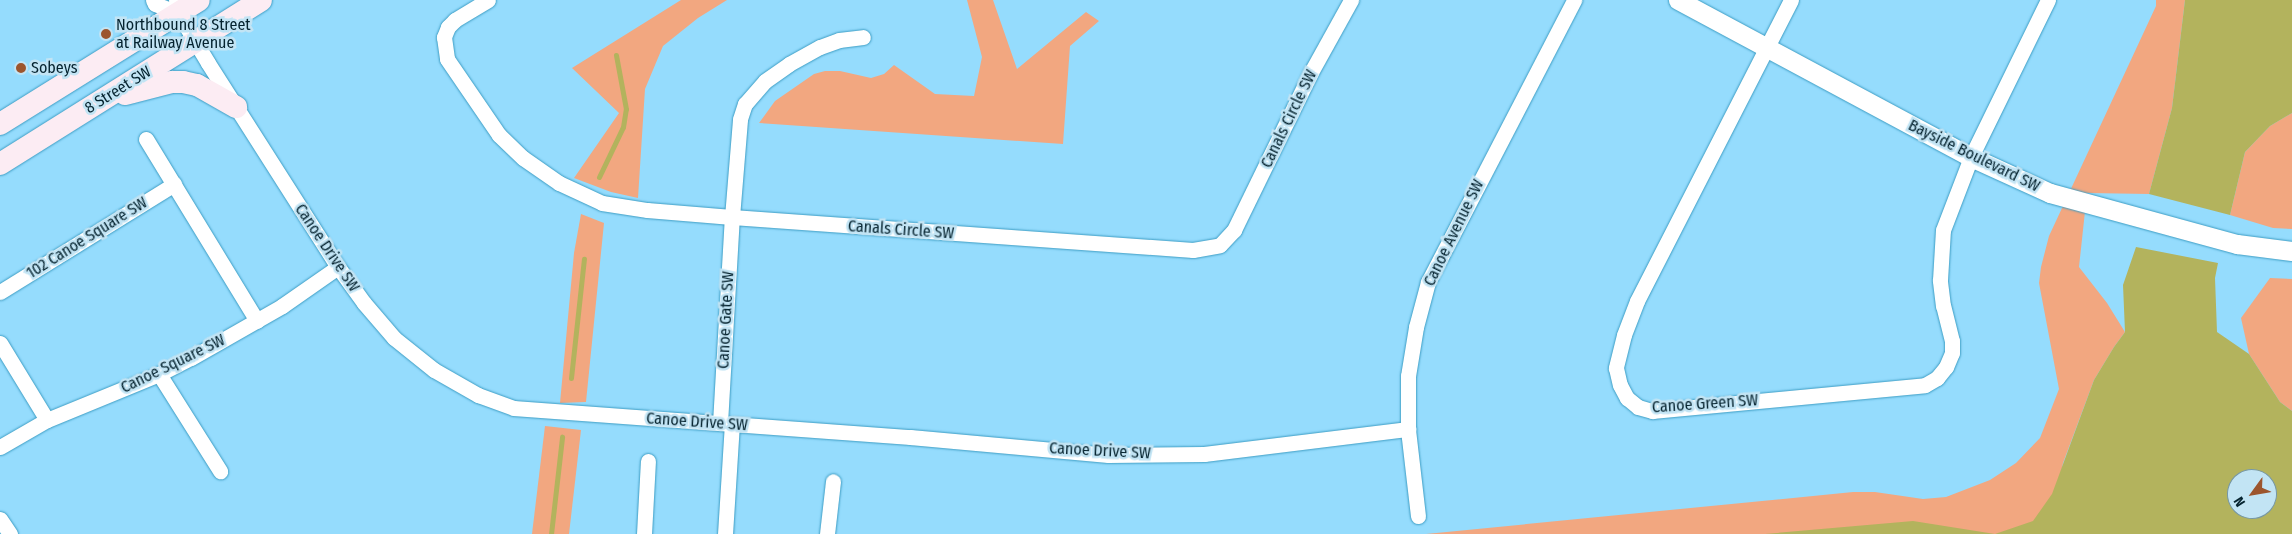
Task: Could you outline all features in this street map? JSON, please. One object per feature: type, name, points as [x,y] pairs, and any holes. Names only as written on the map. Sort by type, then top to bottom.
[{"type":"main road","name":"8 Street SW","points":[[0,124],[177,7],[199,0]]},
{"type":"main road","name":"8 Street SW","points":[[0,164],[261,0]]},
{"type":"main road","points":[[105,99],[172,82],[183,82],[198,85],[236,107]]},
{"type":"street","points":[[153,0],[156,4],[177,7]]},
{"type":"street","name":"Canals Circle SW","points":[[488,0],[455,20],[448,28],[444,37],[447,59],[478,107],[499,135],[523,158],[558,183],[602,203],[647,210],[732,217],[1192,250],[1220,245],[1234,230],[1310,74],[1351,0]]},
{"type":"street","name":"Canoe Avenue SW","points":[[1418,516],[1408,429],[1408,376],[1416,327],[1428,282],[1574,0]]},
{"type":"street","name":"Bayside Boulevard SW","points":[[1678,0],[1971,157],[2050,193],[2237,244],[2292,251]]},
{"type":"street","name":"Canoe Green SW","points":[[1791,0],[1637,301],[1624,335],[1616,368],[1620,385],[1627,398],[1638,407],[1652,411],[1915,386],[1925,385],[1937,378],[1946,367],[1952,353],[1952,341],[1943,306],[1940,280],[1943,230],[1971,157],[2048,0]]},
{"type":"street","name":"Canoe Drive SW","points":[[177,7],[195,41],[236,107],[338,267],[364,303],[394,338],[434,370],[478,395],[514,408],[726,423],[1108,455],[1204,454],[1408,429]]},
{"type":"street","name":"Canoe Gate SW","points":[[725,534],[732,217],[740,119],[745,104],[753,92],[790,64],[820,47],[839,40],[863,37]]},
{"type":"street","points":[[146,139],[257,321]]},
{"type":"street","name":"102 Canoe Square SW","points":[[0,292],[174,184]]},
{"type":"street","name":"Canoe Square SW","points":[[0,447],[48,420],[159,374],[257,321],[338,267]]},
{"type":"street","points":[[0,343],[48,420]]},
{"type":"street","points":[[159,374],[220,471]]},
{"type":"street","points":[[644,534],[648,461]]},
{"type":"street","points":[[827,534],[832,481]]},
{"type":"street","points":[[0,518],[10,534]]},
{"type":"shaded area","points":[[681,0],[727,0],[698,18],[663,46],[645,89],[638,198],[611,192],[574,178],[619,113],[572,68]]},
{"type":"shaded area","points":[[967,0],[993,0],[1017,69],[1086,12],[1099,21],[1070,46],[1063,144],[759,123],[775,101],[814,74],[825,71],[840,71],[871,78],[884,74],[894,65],[935,94],[974,96],[982,57]]},
{"type":"shaded area","points":[[2156,0],[2185,0],[2172,108],[2149,194],[2087,193],[2079,267],[2107,303],[2125,332],[2094,380],[2063,463],[2049,534],[1426,534],[1853,492],[1875,492],[1923,499],[1946,497],[1990,480],[2016,463],[2040,438],[2059,389],[2039,283],[2049,236],[2156,6]]},
{"type":"shaded area","points":[[2185,0],[2292,0],[2292,113],[2270,126],[2245,152],[2230,215],[2149,194],[2172,108]]},
{"type":"shaded area","points":[[2292,113],[2292,229],[2273,228],[2230,215],[2245,152],[2270,126]]},
{"type":"shaded area","points":[[581,214],[604,223],[586,402],[560,403],[574,253]]},
{"type":"shaded area","points":[[2136,247],[2218,263],[2215,278],[2217,332],[2249,354],[2280,402],[2292,411],[2292,534],[1995,534],[2033,521],[2052,494],[2094,380],[2125,332],[2123,285]]},
{"type":"shaded area","points":[[2270,278],[2292,279],[2292,411],[2280,402],[2249,354],[2241,318]]},
{"type":"shaded area","points":[[545,426],[581,430],[569,534],[532,534]]},
{"type":"shaded area","points":[[1913,521],[1995,534],[1765,534]]},
{"type":"waterway","points":[[599,177],[623,127],[626,109],[616,55]]},
{"type":"waterway","points":[[571,378],[584,259]]},
{"type":"waterway","points":[[551,534],[562,437]]},
{"type":"place","name":"Northbound 8 Street at Railway Avenue","points":[[106,34]]},
{"type":"place","name":"Sobeys","points":[[21,68]]}]
